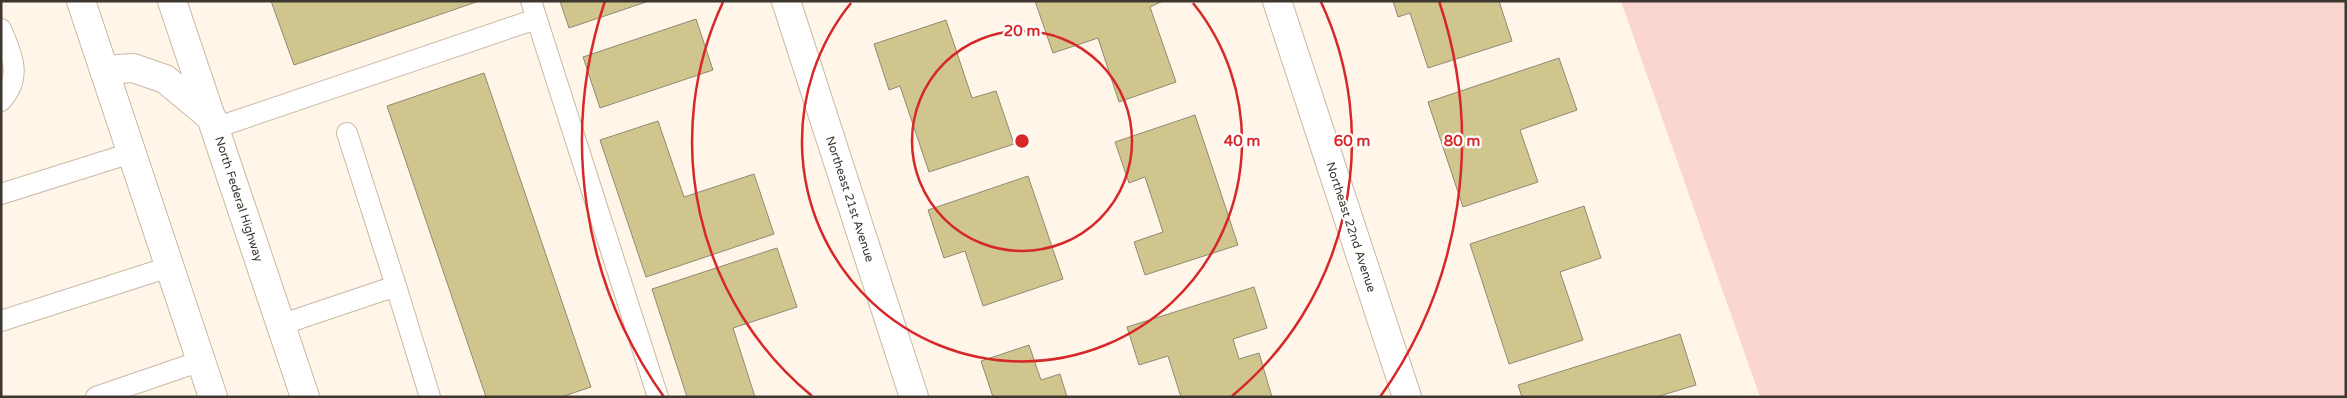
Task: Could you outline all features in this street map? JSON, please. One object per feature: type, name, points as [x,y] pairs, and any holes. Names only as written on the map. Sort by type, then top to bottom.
[{"type":"main road","points":[[81,1],[212,397]]},
{"type":"main road","name":"North Federal Highway","points":[[172,1],[304,397]]},
{"type":"main road","name":"Northeast 21st Avenue","points":[[786,1],[914,397]]},
{"type":"main road","name":"Northeast 22nd Avenue","points":[[1277,1],[1407,397]]},
{"type":"main road","points":[[104,70],[133,68],[165,79],[213,123]]},
{"type":"lane","points":[[213,123],[533,10],[658,397]]},
{"type":"lane","points":[[1,29],[15,74],[11,90],[1,101]]},
{"type":"lane","points":[[347,134],[430,397]]},
{"type":"lane","points":[[1,194],[131,153]]},
{"type":"lane","points":[[1,321],[169,267]]},
{"type":"lane","points":[[280,325],[396,286]]},
{"type":"lane","points":[[96,397],[200,361]]},
{"type":"shaded area","points":[[1621,1],[2346,1],[2346,397],[1760,397]]},
{"type":"building","points":[[271,1],[479,1],[294,65]]},
{"type":"building","points":[[560,1],[649,1],[569,28]]},
{"type":"building","points":[[1035,1],[1163,1],[1150,7],[1176,82],[1119,102],[1098,38],[1053,53]]},
{"type":"building","points":[[1393,1],[1499,1],[1512,41],[1428,68],[1410,13],[1398,17]]},
{"type":"building","points":[[696,19],[713,70],[600,108],[583,57]]},
{"type":"building","points":[[946,20],[972,98],[996,91],[1014,144],[929,172],[900,86],[889,90],[874,44]]},
{"type":"building","points":[[1559,58],[1577,110],[1520,130],[1538,182],[1463,207],[1428,102]]},
{"type":"building","points":[[484,73],[591,387],[561,397],[486,397],[387,106]]},
{"type":"building","points":[[1195,115],[1238,245],[1145,275],[1134,242],[1163,232],[1145,177],[1129,183],[1115,142]]},
{"type":"building","points":[[658,121],[684,197],[754,174],[774,234],[646,277],[600,140]]},
{"type":"building","points":[[1028,176],[1063,279],[983,306],[965,251],[944,258],[928,210]]},
{"type":"building","points":[[1584,206],[1601,258],[1560,272],[1583,340],[1509,364],[1470,244]]},
{"type":"building","points":[[777,248],[797,307],[733,328],[755,397],[687,397],[652,289]]},
{"type":"building","points":[[1254,287],[1267,328],[1233,339],[1239,359],[1259,353],[1272,397],[1181,397],[1168,356],[1139,365],[1127,327]]},
{"type":"building","points":[[1680,334],[1696,385],[1656,397],[1522,397],[1518,385]]},
{"type":"building","points":[[1029,345],[1041,380],[1060,374],[1067,397],[993,397],[981,361]]}]
